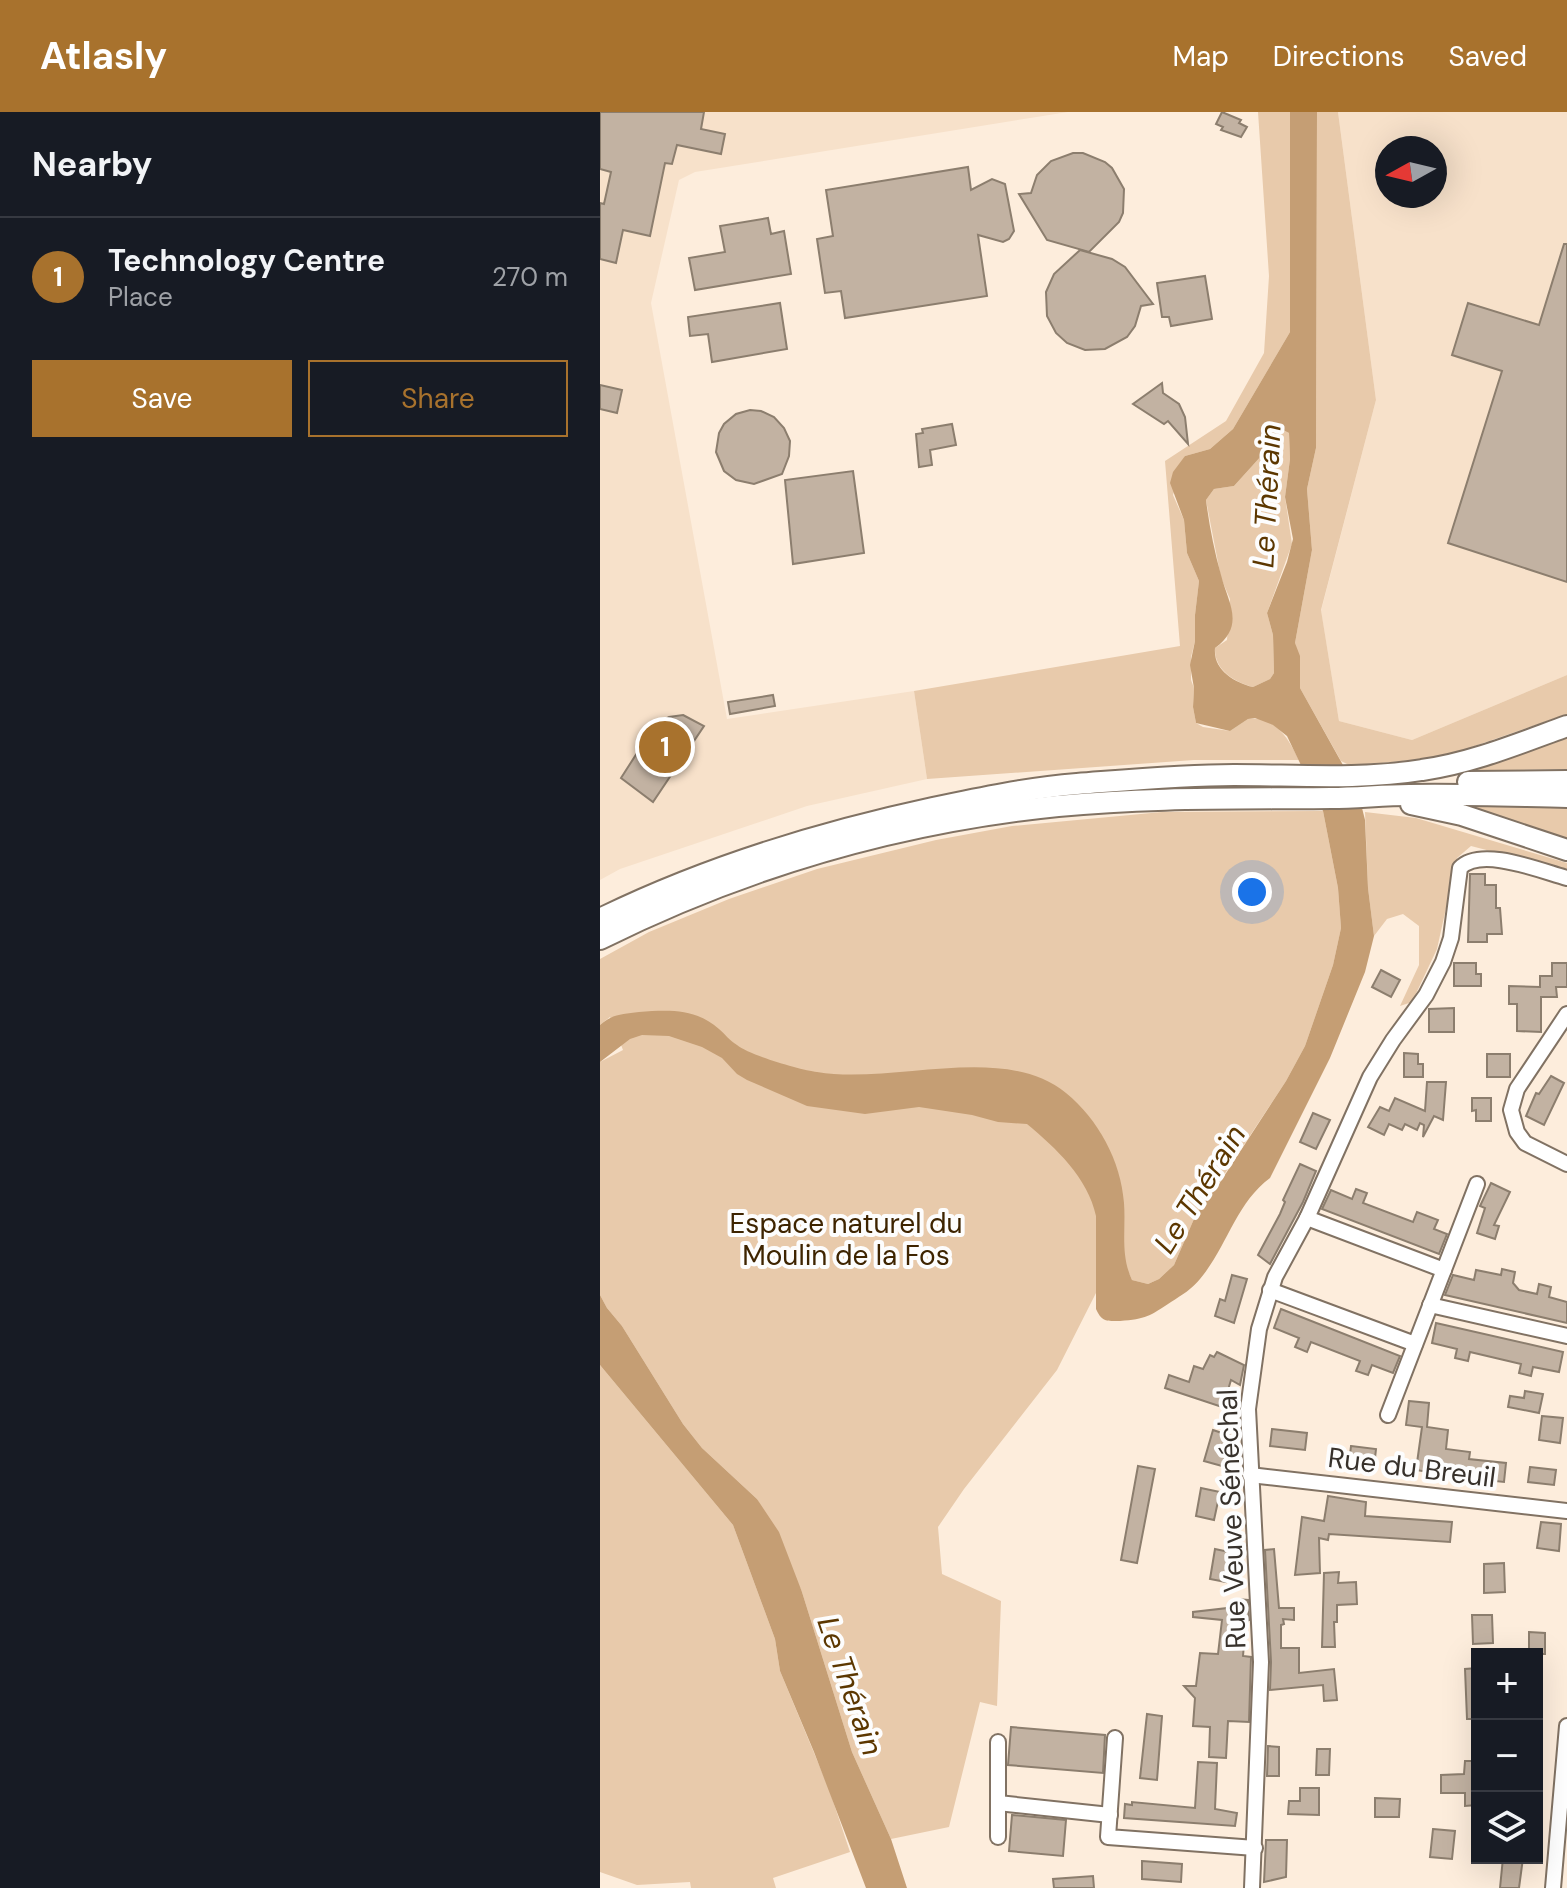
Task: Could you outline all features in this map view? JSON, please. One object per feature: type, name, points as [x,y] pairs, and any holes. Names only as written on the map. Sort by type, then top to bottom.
[{"type":"main road","points":[[1362,785],[1403,773],[1446,766],[1567,726]]},
{"type":"main road","points":[[600,919],[717,868],[809,838],[1012,792],[1136,781],[1362,785],[1567,781]]},
{"type":"main road","points":[[600,939],[676,904],[768,869],[880,836],[1032,809],[1309,785]]},
{"type":"main road","points":[[1362,785],[1411,795],[1567,797]]},
{"type":"main road","points":[[1362,785],[1567,850]]},
{"type":"street","name":"Rue Veuve Sénéchal","points":[[1252,1888],[1261,1662],[1250,1475],[1249,1395],[1259,1329],[1270,1290],[1307,1218],[1370,1077],[1426,995],[1443,962],[1455,917],[1458,873],[1464,864],[1490,858],[1567,878]]},
{"type":"street","points":[[1567,1014],[1517,1089],[1511,1110],[1517,1132],[1525,1143],[1567,1164]]},
{"type":"street","points":[[1388,1415],[1477,1184]]},
{"type":"street","points":[[1307,1218],[1444,1270]]},
{"type":"street","points":[[1270,1290],[1415,1344]]},
{"type":"street","points":[[1430,1305],[1567,1336]]},
{"type":"street","name":"Rue du Breuil","points":[[1250,1475],[1567,1511]]},
{"type":"street","points":[[1553,1888],[1567,1726]]},
{"type":"street","points":[[1115,1738],[1108,1837],[1255,1848]]},
{"type":"street","points":[[998,1742],[998,1837]]},
{"type":"street","points":[[998,1803],[1110,1815]]},
{"type":"shaded area","points":[[600,112],[1068,112],[695,172],[679,180],[651,303],[727,719],[914,691],[927,779],[807,806],[620,869],[600,880]]},
{"type":"shaded area","points":[[1290,112],[1317,112],[1316,448],[1307,489],[1312,550],[1295,643],[1300,656],[1300,688],[1353,783],[1361,804],[1365,820],[1374,936],[1365,972],[1330,1058],[1270,1178],[1249,1200],[1209,1266],[1190,1289],[1142,1318],[1108,1321],[1096,1309],[1096,1216],[1092,1202],[1069,1165],[1027,1124],[998,1122],[919,1107],[865,1114],[807,1106],[747,1080],[722,1058],[702,1047],[669,1036],[642,1035],[630,1039],[600,1062],[600,1025],[623,1014],[681,1012],[710,1022],[743,1049],[809,1071],[847,1075],[980,1067],[1012,1070],[1041,1078],[1078,1103],[1098,1128],[1113,1157],[1122,1187],[1125,1251],[1132,1280],[1148,1284],[1159,1279],[1174,1265],[1197,1212],[1219,1184],[1305,1046],[1333,965],[1341,928],[1338,888],[1323,811],[1287,736],[1273,725],[1255,718],[1230,731],[1196,723],[1190,665],[1195,641],[1199,581],[1187,553],[1184,520],[1170,483],[1173,472],[1185,456],[1210,449],[1233,429],[1290,332]],"holes":[[[1281,429],[1289,433],[1290,459],[1285,497],[1293,539],[1267,613],[1273,635],[1274,673],[1270,679],[1253,687],[1226,674],[1215,656],[1215,648],[1230,631],[1232,613],[1216,556],[1206,500],[1214,489],[1234,486],[1272,444],[1274,435]]]},
{"type":"shaded area","points":[[1338,112],[1567,112],[1567,675],[1412,740],[1339,721],[1321,611],[1376,400]]},
{"type":"shaded area","points":[[600,1295],[683,1424],[702,1448],[757,1499],[779,1532],[802,1592],[852,1752],[891,1839],[907,1888],[866,1888],[780,1671],[775,1639],[733,1525],[600,1365]]},
{"type":"green space","points":[[1258,112],[1290,112],[1290,332],[1233,429],[1210,449],[1185,456],[1173,495],[1184,520],[1187,553],[1199,581],[1191,657],[1196,723],[1230,731],[1248,719],[1266,721],[1286,737],[1299,760],[1194,760],[927,779],[914,691],[1180,646],[1165,461],[1226,421],[1264,353],[1269,276]]},
{"type":"green space","points":[[1317,112],[1338,112],[1376,400],[1321,610],[1339,721],[1412,740],[1567,675],[1567,714],[1443,757],[1351,766],[1341,761],[1300,688],[1295,643],[1312,550],[1307,489],[1316,448]]},
{"type":"green space","points":[[1281,429],[1289,433],[1290,459],[1285,497],[1292,544],[1267,613],[1273,635],[1274,673],[1270,679],[1253,687],[1226,674],[1216,656],[1215,648],[1227,640],[1230,599],[1221,578],[1206,500],[1214,489],[1234,486],[1272,444],[1274,434]]},
{"type":"green space","points":[[1567,734],[1567,769],[1463,771]]},
{"type":"green space","points":[[1452,807],[1567,807],[1567,844]]},
{"type":"green space","name":"Espace naturel du Moulin de la Fos","points":[[1323,811],[1338,888],[1341,928],[1333,965],[1305,1046],[1286,1081],[1197,1212],[1174,1265],[1159,1279],[1148,1284],[1132,1280],[1125,1265],[1096,1293],[1057,1370],[938,1527],[942,1574],[1001,1601],[997,1706],[980,1702],[949,1827],[891,1839],[852,1752],[802,1592],[757,1499],[702,1448],[683,1424],[600,1295],[600,1062],[623,1050],[610,1017],[600,1025],[600,959],[649,932],[729,899],[817,869],[936,840],[1012,826],[1162,812]]},
{"type":"green space","points":[[1365,812],[1416,818],[1567,863],[1567,871],[1471,846],[1457,858],[1437,949],[1412,1002],[1400,1006],[1419,965],[1419,926],[1403,914],[1387,919],[1374,936],[1368,888]]},
{"type":"green space","points":[[600,1365],[733,1525],[775,1639],[780,1671],[829,1789],[850,1852],[773,1878],[776,1888],[691,1888],[690,1882],[637,1885],[600,1872]]},
{"type":"building","points":[[600,112],[704,112],[701,129],[725,134],[721,154],[677,145],[672,164],[665,163],[650,236],[623,230],[616,263],[600,259],[600,203],[604,204],[611,172],[600,169]]},
{"type":"building","points":[[1222,112],[1241,120],[1239,123],[1247,127],[1241,137],[1221,130],[1223,127],[1216,124]]},
{"type":"building","points":[[1073,153],[1083,153],[1105,162],[1124,189],[1123,213],[1119,222],[1089,252],[1047,240],[1019,194],[1031,193],[1037,175],[1051,161]]},
{"type":"building","points":[[968,167],[971,190],[992,179],[1005,184],[1014,231],[1003,242],[978,235],[987,296],[845,318],[841,291],[825,293],[817,239],[833,236],[826,190]]},
{"type":"building","points":[[768,218],[771,234],[784,231],[791,274],[695,290],[689,258],[725,252],[720,226]]},
{"type":"building","points":[[1564,244],[1567,244],[1567,582],[1448,543],[1502,371],[1452,355],[1468,303],[1539,325]]},
{"type":"building","points":[[1080,250],[1112,259],[1125,267],[1153,304],[1141,306],[1135,326],[1127,337],[1105,349],[1085,350],[1067,343],[1056,333],[1047,316],[1046,292],[1054,274]]},
{"type":"building","points":[[1205,276],[1212,319],[1171,326],[1169,317],[1162,317],[1157,283]]},
{"type":"building","points":[[780,303],[787,349],[712,362],[708,334],[690,336],[688,317]]},
{"type":"building","points":[[1162,383],[1163,393],[1179,404],[1185,417],[1188,444],[1168,421],[1164,424],[1133,404]]},
{"type":"building","points":[[600,385],[622,390],[617,413],[600,409]]},
{"type":"building","points":[[750,410],[774,417],[790,441],[789,456],[782,474],[754,484],[736,480],[724,471],[716,452],[724,424],[736,414]]},
{"type":"building","points":[[952,424],[956,445],[930,450],[932,465],[919,467],[916,434],[923,433],[922,429]]},
{"type":"building","points":[[853,471],[864,553],[793,564],[785,480]]},
{"type":"building","points":[[773,695],[775,706],[730,714],[728,702]]},
{"type":"building","points":[[683,715],[704,726],[653,802],[621,778],[655,725],[669,717]]},
{"type":"building","points":[[1470,874],[1485,874],[1485,885],[1496,885],[1496,908],[1500,908],[1502,934],[1487,934],[1487,942],[1468,942]]},
{"type":"building","points":[[1454,963],[1476,963],[1476,974],[1481,974],[1481,986],[1454,986]]},
{"type":"building","points":[[1552,963],[1567,963],[1567,987],[1556,987],[1557,997],[1541,997],[1541,1032],[1517,1031],[1517,1004],[1509,1004],[1509,986],[1540,987],[1540,976],[1552,976]]},
{"type":"building","points":[[1381,970],[1400,980],[1391,997],[1372,987]]},
{"type":"building","points":[[1454,1008],[1454,1032],[1429,1032],[1429,1009]]},
{"type":"building","points":[[1404,1053],[1418,1054],[1418,1064],[1423,1064],[1423,1077],[1404,1077]]},
{"type":"building","points":[[1487,1054],[1510,1054],[1510,1077],[1487,1077]]},
{"type":"building","points":[[1551,1076],[1564,1083],[1544,1125],[1526,1116],[1536,1093],[1539,1094]]},
{"type":"building","points":[[1427,1082],[1446,1082],[1443,1120],[1434,1116],[1423,1137],[1424,1125],[1420,1123],[1417,1130],[1405,1124],[1402,1130],[1389,1124],[1384,1135],[1368,1127],[1380,1107],[1389,1111],[1395,1098],[1425,1111]]},
{"type":"building","points":[[1472,1098],[1491,1098],[1491,1121],[1476,1121]]},
{"type":"building","points":[[1313,1113],[1330,1120],[1316,1149],[1300,1142]]},
{"type":"building","points":[[1300,1164],[1316,1171],[1270,1264],[1258,1255],[1280,1214],[1283,1200]]},
{"type":"building","points":[[1491,1183],[1510,1192],[1494,1225],[1499,1226],[1495,1239],[1477,1233],[1485,1208],[1480,1206]]},
{"type":"building","points":[[1356,1189],[1367,1193],[1363,1203],[1413,1222],[1417,1212],[1438,1220],[1434,1229],[1447,1234],[1439,1254],[1322,1209],[1331,1190],[1352,1199]]},
{"type":"building","points":[[1502,1269],[1515,1272],[1513,1283],[1519,1290],[1537,1294],[1539,1284],[1551,1287],[1549,1297],[1567,1302],[1567,1323],[1445,1295],[1453,1275],[1474,1280],[1476,1270],[1501,1275]]},
{"type":"building","points":[[1232,1275],[1247,1279],[1234,1323],[1215,1316],[1220,1299],[1225,1301]]},
{"type":"building","points":[[1281,1309],[1400,1356],[1393,1373],[1372,1365],[1368,1375],[1356,1371],[1360,1361],[1311,1342],[1307,1352],[1295,1347],[1299,1338],[1274,1328]]},
{"type":"building","points":[[1436,1323],[1563,1352],[1559,1372],[1533,1367],[1531,1376],[1519,1373],[1521,1364],[1470,1352],[1468,1361],[1455,1358],[1457,1349],[1432,1343]]},
{"type":"building","points":[[1217,1352],[1244,1365],[1240,1385],[1231,1380],[1225,1400],[1221,1399],[1219,1406],[1165,1388],[1169,1375],[1189,1382],[1194,1366],[1203,1369],[1210,1355],[1214,1357]]},
{"type":"building","points":[[1525,1391],[1543,1394],[1539,1413],[1508,1407],[1510,1396],[1524,1398]]},
{"type":"building","points":[[1409,1401],[1429,1403],[1427,1427],[1448,1430],[1446,1449],[1470,1452],[1469,1459],[1506,1463],[1504,1482],[1477,1479],[1478,1472],[1455,1468],[1453,1476],[1416,1470],[1422,1427],[1406,1425]]},
{"type":"building","points":[[1542,1416],[1563,1418],[1560,1443],[1539,1440]]},
{"type":"building","points":[[1272,1429],[1307,1433],[1305,1450],[1270,1446]]},
{"type":"building","points":[[1213,1430],[1231,1436],[1222,1466],[1204,1461]]},
{"type":"building","points":[[1351,1446],[1376,1449],[1374,1467],[1349,1464]]},
{"type":"building","points":[[1138,1466],[1155,1469],[1137,1563],[1121,1560]]},
{"type":"building","points":[[1530,1467],[1556,1470],[1554,1485],[1528,1482]]},
{"type":"building","points":[[1201,1488],[1220,1492],[1214,1520],[1196,1516]]},
{"type":"building","points":[[1328,1496],[1366,1502],[1365,1516],[1452,1522],[1450,1542],[1329,1534],[1328,1540],[1319,1538],[1320,1573],[1295,1575],[1302,1517],[1324,1521]]},
{"type":"building","points":[[1541,1522],[1561,1524],[1559,1551],[1537,1548]]},
{"type":"building","points":[[1215,1549],[1234,1553],[1226,1582],[1210,1579]]},
{"type":"building","points":[[1274,1549],[1279,1608],[1294,1608],[1294,1620],[1283,1619],[1284,1624],[1281,1625],[1281,1648],[1299,1648],[1299,1673],[1334,1669],[1337,1700],[1324,1701],[1323,1685],[1270,1690],[1265,1550]]},
{"type":"building","points":[[1504,1563],[1505,1592],[1484,1593],[1484,1564]]},
{"type":"building","points":[[1339,1572],[1338,1583],[1356,1582],[1357,1604],[1337,1605],[1335,1647],[1322,1647],[1324,1573]]},
{"type":"building","points":[[1236,1599],[1248,1600],[1249,1620],[1246,1621],[1243,1656],[1251,1657],[1249,1722],[1228,1721],[1226,1758],[1209,1757],[1210,1727],[1193,1726],[1195,1698],[1184,1686],[1196,1686],[1200,1653],[1218,1654],[1222,1620],[1193,1617],[1193,1612],[1236,1607]]},
{"type":"building","points":[[1472,1615],[1492,1615],[1493,1643],[1473,1644]]},
{"type":"building","points":[[1529,1632],[1545,1633],[1545,1654],[1543,1648],[1529,1648]]},
{"type":"building","points":[[1471,1668],[1471,1719],[1467,1719],[1465,1669]]},
{"type":"building","points":[[1147,1714],[1162,1716],[1157,1780],[1140,1778]]},
{"type":"building","points":[[1011,1727],[1105,1735],[1103,1773],[1008,1765]]},
{"type":"building","points":[[1268,1746],[1279,1747],[1279,1776],[1267,1776]]},
{"type":"building","points":[[1317,1749],[1330,1749],[1329,1775],[1316,1775]]},
{"type":"building","points":[[1465,1761],[1471,1761],[1471,1806],[1465,1806],[1465,1793],[1441,1793],[1441,1775],[1464,1774]]},
{"type":"building","points":[[1198,1762],[1217,1763],[1215,1809],[1237,1813],[1235,1826],[1124,1818],[1125,1804],[1132,1805],[1132,1802],[1195,1808]]},
{"type":"building","points":[[1300,1788],[1319,1788],[1319,1815],[1288,1814],[1289,1801],[1300,1801]]},
{"type":"building","points":[[1375,1798],[1400,1799],[1399,1817],[1375,1817]]},
{"type":"building","points":[[1012,1815],[1066,1820],[1063,1856],[1009,1851]]},
{"type":"building","points":[[1433,1829],[1455,1831],[1452,1859],[1430,1857]]},
{"type":"building","points":[[1266,1840],[1287,1840],[1286,1877],[1264,1882]]},
{"type":"building","points":[[1142,1861],[1182,1864],[1181,1882],[1142,1879]]},
{"type":"building","points":[[1502,1864],[1522,1864],[1519,1888],[1500,1888]]},
{"type":"building","points":[[1093,1876],[1094,1888],[1054,1888],[1053,1879]]},
{"type":"place","name":"Technology Centre","points":[[665,747]]},
{"type":"water label","name":"Le Thérain","points":[[1267,496]]},
{"type":"water label","name":"Le Thérain","points":[[1200,1189]]},
{"type":"water label","name":"Le Thérain","points":[[850,1686]]}]
